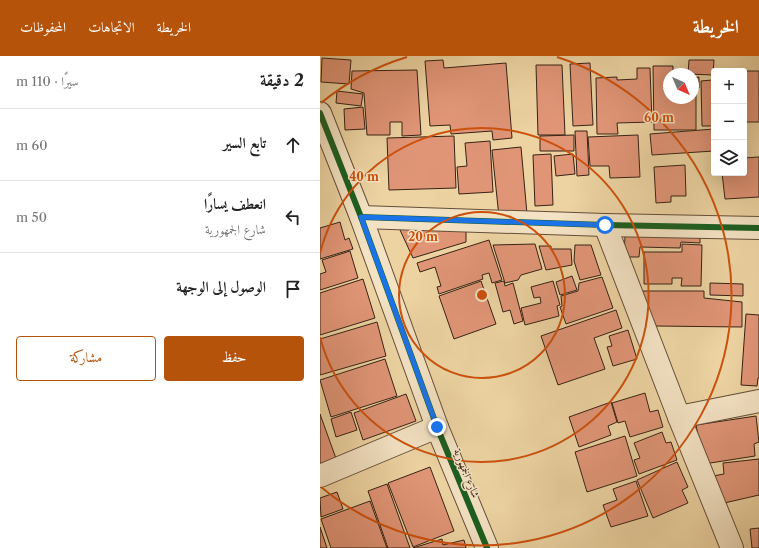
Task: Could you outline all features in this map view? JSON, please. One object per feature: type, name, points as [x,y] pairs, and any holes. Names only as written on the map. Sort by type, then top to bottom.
[{"type":"street","name":"شارع الجمهورية","points":[[320,113],[361,217],[437,427],[486,548]]},
{"type":"street","points":[[361,217],[605,225],[759,228]]},
{"type":"street","points":[[605,225],[679,417],[732,548]]},
{"type":"street","points":[[679,417],[759,401]]},
{"type":"street","points":[[320,476],[437,427]]},
{"type":"building","points":[[322,58],[351,60],[349,84],[321,82]]},
{"type":"building","points":[[443,60],[444,68],[506,63],[512,138],[493,140],[492,131],[451,134],[450,125],[430,126],[425,61]]},
{"type":"building","points":[[689,60],[714,60],[713,68],[711,68],[711,75],[699,74],[699,68],[688,68]]},
{"type":"building","points":[[590,63],[593,125],[573,126],[570,64]]},
{"type":"building","points":[[536,65],[562,65],[565,135],[538,135]]},
{"type":"building","points":[[653,66],[673,66],[673,68],[663,68],[663,104],[696,104],[696,130],[654,130]]},
{"type":"building","points":[[637,68],[650,68],[652,122],[617,123],[618,134],[597,134],[596,78],[617,77],[617,80],[637,79]]},
{"type":"building","points":[[417,70],[421,135],[402,136],[402,122],[390,122],[390,135],[367,135],[364,93],[351,89],[352,71]]},
{"type":"building","points":[[747,71],[759,71],[759,122],[747,122]]},
{"type":"building","points":[[711,80],[711,126],[702,126],[701,81]]},
{"type":"building","points":[[337,91],[363,94],[361,106],[336,103]]},
{"type":"building","points":[[363,107],[365,129],[345,130],[344,109]]},
{"type":"building","points":[[711,129],[711,151],[652,155],[650,134]]},
{"type":"building","points":[[575,131],[587,131],[589,175],[577,176]]},
{"type":"building","points":[[574,135],[574,151],[540,151],[540,136]]},
{"type":"building","points":[[638,135],[640,177],[610,178],[609,166],[590,166],[588,137]]},
{"type":"building","points":[[454,136],[456,188],[389,190],[387,138]]},
{"type":"building","points":[[490,141],[493,192],[459,194],[457,167],[467,166],[465,143]]},
{"type":"building","points":[[521,147],[527,214],[499,217],[492,150]]},
{"type":"building","points":[[551,154],[553,205],[535,206],[533,155]]},
{"type":"building","points":[[573,154],[575,174],[556,176],[554,156]]},
{"type":"building","points":[[759,157],[759,197],[725,199],[722,176],[747,176],[747,158]]},
{"type":"building","points":[[685,165],[686,196],[671,196],[671,202],[656,203],[654,167]]},
{"type":"building","points":[[340,222],[345,240],[349,238],[353,249],[320,259],[320,228]]},
{"type":"building","points":[[407,227],[466,231],[466,242],[413,258],[400,230]]},
{"type":"building","points":[[700,234],[700,243],[681,242],[680,248],[640,247],[639,257],[624,257],[625,236]]},
{"type":"building","points":[[489,240],[502,280],[492,283],[489,273],[482,275],[483,279],[439,294],[437,287],[441,286],[435,267],[420,272],[417,263]]},
{"type":"building","points":[[535,244],[542,269],[521,275],[518,280],[505,283],[493,245]]},
{"type":"building","points":[[682,244],[702,245],[701,286],[681,286],[682,278],[672,278],[672,284],[644,284],[644,252],[682,252]]},
{"type":"building","points":[[575,245],[591,245],[601,275],[580,280],[574,261]]},
{"type":"building","points":[[539,246],[551,246],[551,249],[571,249],[572,265],[546,270]]},
{"type":"building","points":[[350,251],[358,278],[320,290],[320,274],[326,272],[322,260]]},
{"type":"building","points":[[572,276],[577,290],[560,295],[556,282]]},
{"type":"building","points":[[602,277],[613,308],[566,324],[560,307],[562,306],[561,296],[578,291],[579,283]]},
{"type":"building","points":[[363,279],[375,318],[320,335],[320,293]]},
{"type":"building","points":[[481,281],[496,324],[454,339],[439,296]]},
{"type":"building","points":[[504,281],[505,286],[513,283],[523,321],[514,324],[510,310],[503,312],[495,283]]},
{"type":"building","points":[[553,281],[560,305],[557,306],[559,316],[525,325],[521,308],[541,303],[540,297],[534,298],[531,287]]},
{"type":"building","points":[[710,283],[743,284],[743,296],[710,295]]},
{"type":"building","points":[[640,291],[704,291],[704,298],[742,302],[742,327],[656,326]]},
{"type":"building","points":[[616,310],[622,328],[594,338],[605,369],[558,385],[541,336]]},
{"type":"building","points":[[746,314],[759,315],[759,378],[757,386],[741,385]]},
{"type":"building","points":[[377,322],[386,356],[320,375],[320,339]]},
{"type":"building","points":[[628,330],[637,359],[613,366],[607,347],[612,346],[609,336]]},
{"type":"building","points":[[385,359],[397,396],[331,417],[320,380]]},
{"type":"building","points":[[645,393],[650,412],[658,410],[663,427],[630,437],[625,421],[618,423],[612,403]]},
{"type":"building","points":[[406,394],[416,421],[363,440],[354,413]]},
{"type":"building","points":[[611,402],[617,422],[608,426],[611,435],[579,447],[569,417]]},
{"type":"building","points":[[351,412],[357,430],[336,437],[331,419]]},
{"type":"building","points":[[320,414],[338,464],[320,471]]},
{"type":"building","points":[[756,416],[759,442],[754,444],[755,456],[704,464],[696,425]]},
{"type":"building","points":[[662,432],[666,443],[671,442],[677,460],[639,474],[634,460],[640,458],[634,443]]},
{"type":"building","points":[[625,436],[637,476],[587,492],[575,452]]},
{"type":"building","points":[[759,459],[759,495],[720,504],[713,476],[724,474],[723,463]]},
{"type":"building","points":[[677,462],[688,487],[682,490],[688,503],[653,518],[637,480]]},
{"type":"building","points":[[430,467],[454,531],[413,547],[388,483]]},
{"type":"building","points":[[636,481],[648,516],[611,527],[603,505],[617,500],[613,489]]},
{"type":"building","points":[[387,484],[410,548],[388,548],[368,491]]},
{"type":"building","points":[[337,492],[343,509],[321,517],[320,498]]},
{"type":"building","points":[[370,501],[387,548],[331,548],[321,519]]},
{"type":"building","points":[[320,527],[327,548],[320,548]]},
{"type":"building","points":[[759,528],[759,548],[752,548],[750,529]]},
{"type":"building","points":[[442,539],[443,545],[464,540],[466,548],[413,548]]},
{"type":"cycle path","points":[[320,113],[361,217],[437,427],[487,548]]},
{"type":"cycle path","points":[[361,217],[605,225],[759,228]]},
{"type":"route","points":[[437,427],[361,217],[605,225]]}]
